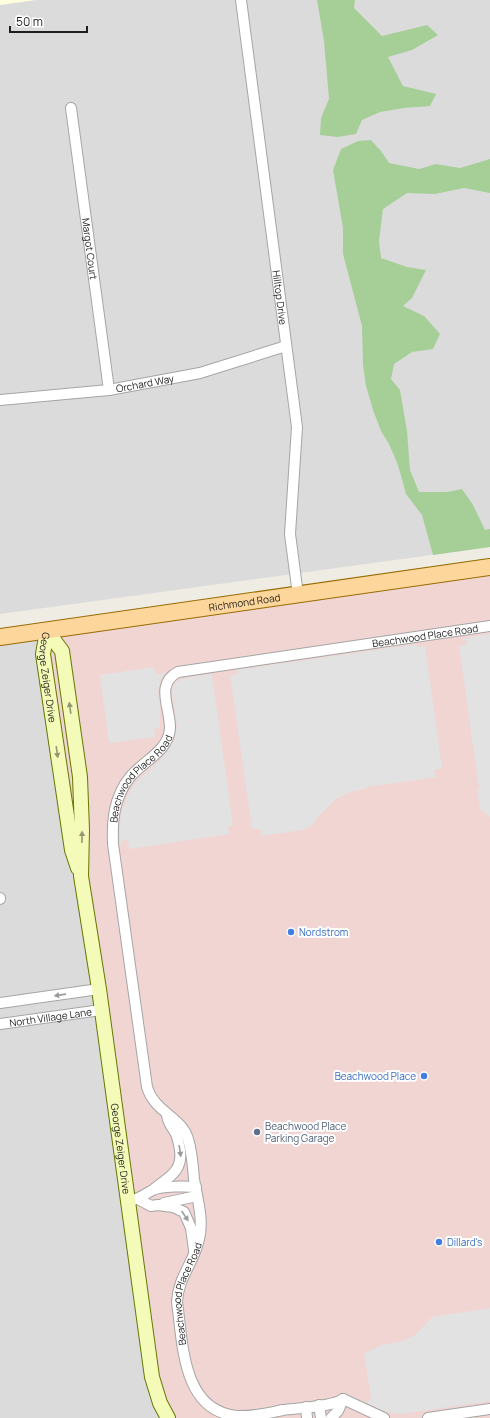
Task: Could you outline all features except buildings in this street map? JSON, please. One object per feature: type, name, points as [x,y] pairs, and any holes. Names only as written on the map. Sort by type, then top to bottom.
[{"type":"main road","name":"Richmond Road","points":[[0,637],[490,567]]},
{"type":"street","name":"Hilltop Drive","points":[[241,0],[297,427],[290,534],[298,595]]},
{"type":"street","name":"Margot Court","points":[[71,108],[109,390]]},
{"type":"street","name":"Orchard Way","points":[[0,400],[109,390],[200,373],[286,346]]},
{"type":"street","name":"Beachwood Place Road","points":[[343,1399],[336,1403],[239,1416],[216,1410],[199,1396],[188,1374],[177,1302],[180,1282],[194,1254],[200,1232],[196,1192],[190,1146],[186,1132],[152,1099],[147,1087],[113,844],[112,832],[116,804],[130,777],[138,768],[158,752],[169,733],[165,693],[167,682],[174,674],[184,670],[490,626]]},
{"type":"street","name":"George Zeiger Drive","points":[[47,631],[62,651],[80,777],[81,876],[101,1010],[133,1200],[152,1377],[160,1403],[168,1418]]},
{"type":"street","name":"North Village Lane","points":[[0,1004],[98,989]]},
{"type":"street","name":"North Village Lane","points":[[0,1024],[101,1010]]},
{"type":"street","points":[[133,1200],[154,1189],[166,1180],[176,1170],[180,1163],[181,1157],[178,1141],[168,1123],[167,1115]]},
{"type":"street","points":[[166,1180],[174,1177],[178,1178],[196,1192]]},
{"type":"street","points":[[154,1189],[184,1186],[196,1192]]},
{"type":"street","points":[[154,1205],[196,1192]]},
{"type":"street","points":[[133,1200],[154,1205],[173,1207],[184,1212],[191,1228],[194,1254]]},
{"type":"street","points":[[331,1418],[338,1411],[343,1399],[384,1418]]},
{"type":"street","points":[[319,1405],[321,1418]]},
{"type":"street","points":[[306,1407],[307,1418]]},
{"type":"street","points":[[428,1418],[490,1409]]},
{"type":"shaded area","points":[[0,0],[490,0],[490,547],[0,614]]},
{"type":"shaded area","points":[[0,0],[36,0],[0,5]]},
{"type":"shaded area","points":[[490,567],[490,1418],[168,1418],[160,1403],[47,631]]},
{"type":"shaded area","points":[[47,631],[168,1418],[0,1418],[0,637]]},
{"type":"shaded area","points":[[490,634],[490,817],[480,809],[477,789],[479,788],[459,646],[467,644],[466,641],[463,640],[464,638]]},
{"type":"shaded area","points":[[418,644],[416,646],[418,647],[425,646],[442,768],[434,770],[435,776],[437,777],[367,787],[365,789],[350,792],[336,799],[316,819],[314,823],[303,830],[260,836],[260,829],[252,829],[230,675],[238,674],[236,670]]},
{"type":"shaded area","points":[[154,667],[156,675],[165,672],[158,689],[160,732],[159,729],[156,728],[154,729],[155,737],[109,743],[100,675]]},
{"type":"shaded area","points":[[211,674],[233,825],[228,826],[229,834],[129,849],[128,840],[124,840],[120,844],[121,814],[128,795],[135,783],[160,760],[174,741],[177,727],[172,693],[173,686],[181,679]]},
{"type":"shaded area","points":[[490,1308],[490,1401],[400,1414],[386,1412],[365,1402],[369,1401],[371,1397],[364,1354],[382,1345],[404,1341],[416,1334],[432,1317]]},
{"type":"green space","points":[[317,0],[355,0],[354,8],[382,36],[427,25],[438,35],[412,50],[388,57],[403,86],[436,94],[430,106],[380,112],[362,120],[356,134],[338,137],[320,135],[321,118],[329,99],[324,41]]},
{"type":"green space","points":[[371,140],[389,163],[419,169],[436,164],[460,168],[490,159],[490,193],[464,188],[435,194],[407,193],[383,209],[379,241],[381,258],[407,267],[426,270],[412,298],[403,306],[424,316],[440,334],[433,349],[412,352],[394,364],[391,379],[400,390],[407,431],[410,470],[419,492],[447,492],[462,489],[473,505],[485,530],[490,529],[490,547],[433,555],[422,515],[406,494],[398,465],[389,444],[381,431],[373,410],[366,386],[363,365],[362,326],[343,254],[343,228],[333,170],[341,149],[358,141]]},
{"type":"place","name":"Nordstrom","points":[[291,932]]},
{"type":"place","name":"Beachwood Place","points":[[424,1076]]},
{"type":"place","name":"Beachwood Place Parking Garage","points":[[257,1132]]},
{"type":"place","name":"Dillard's","points":[[439,1242]]}]
